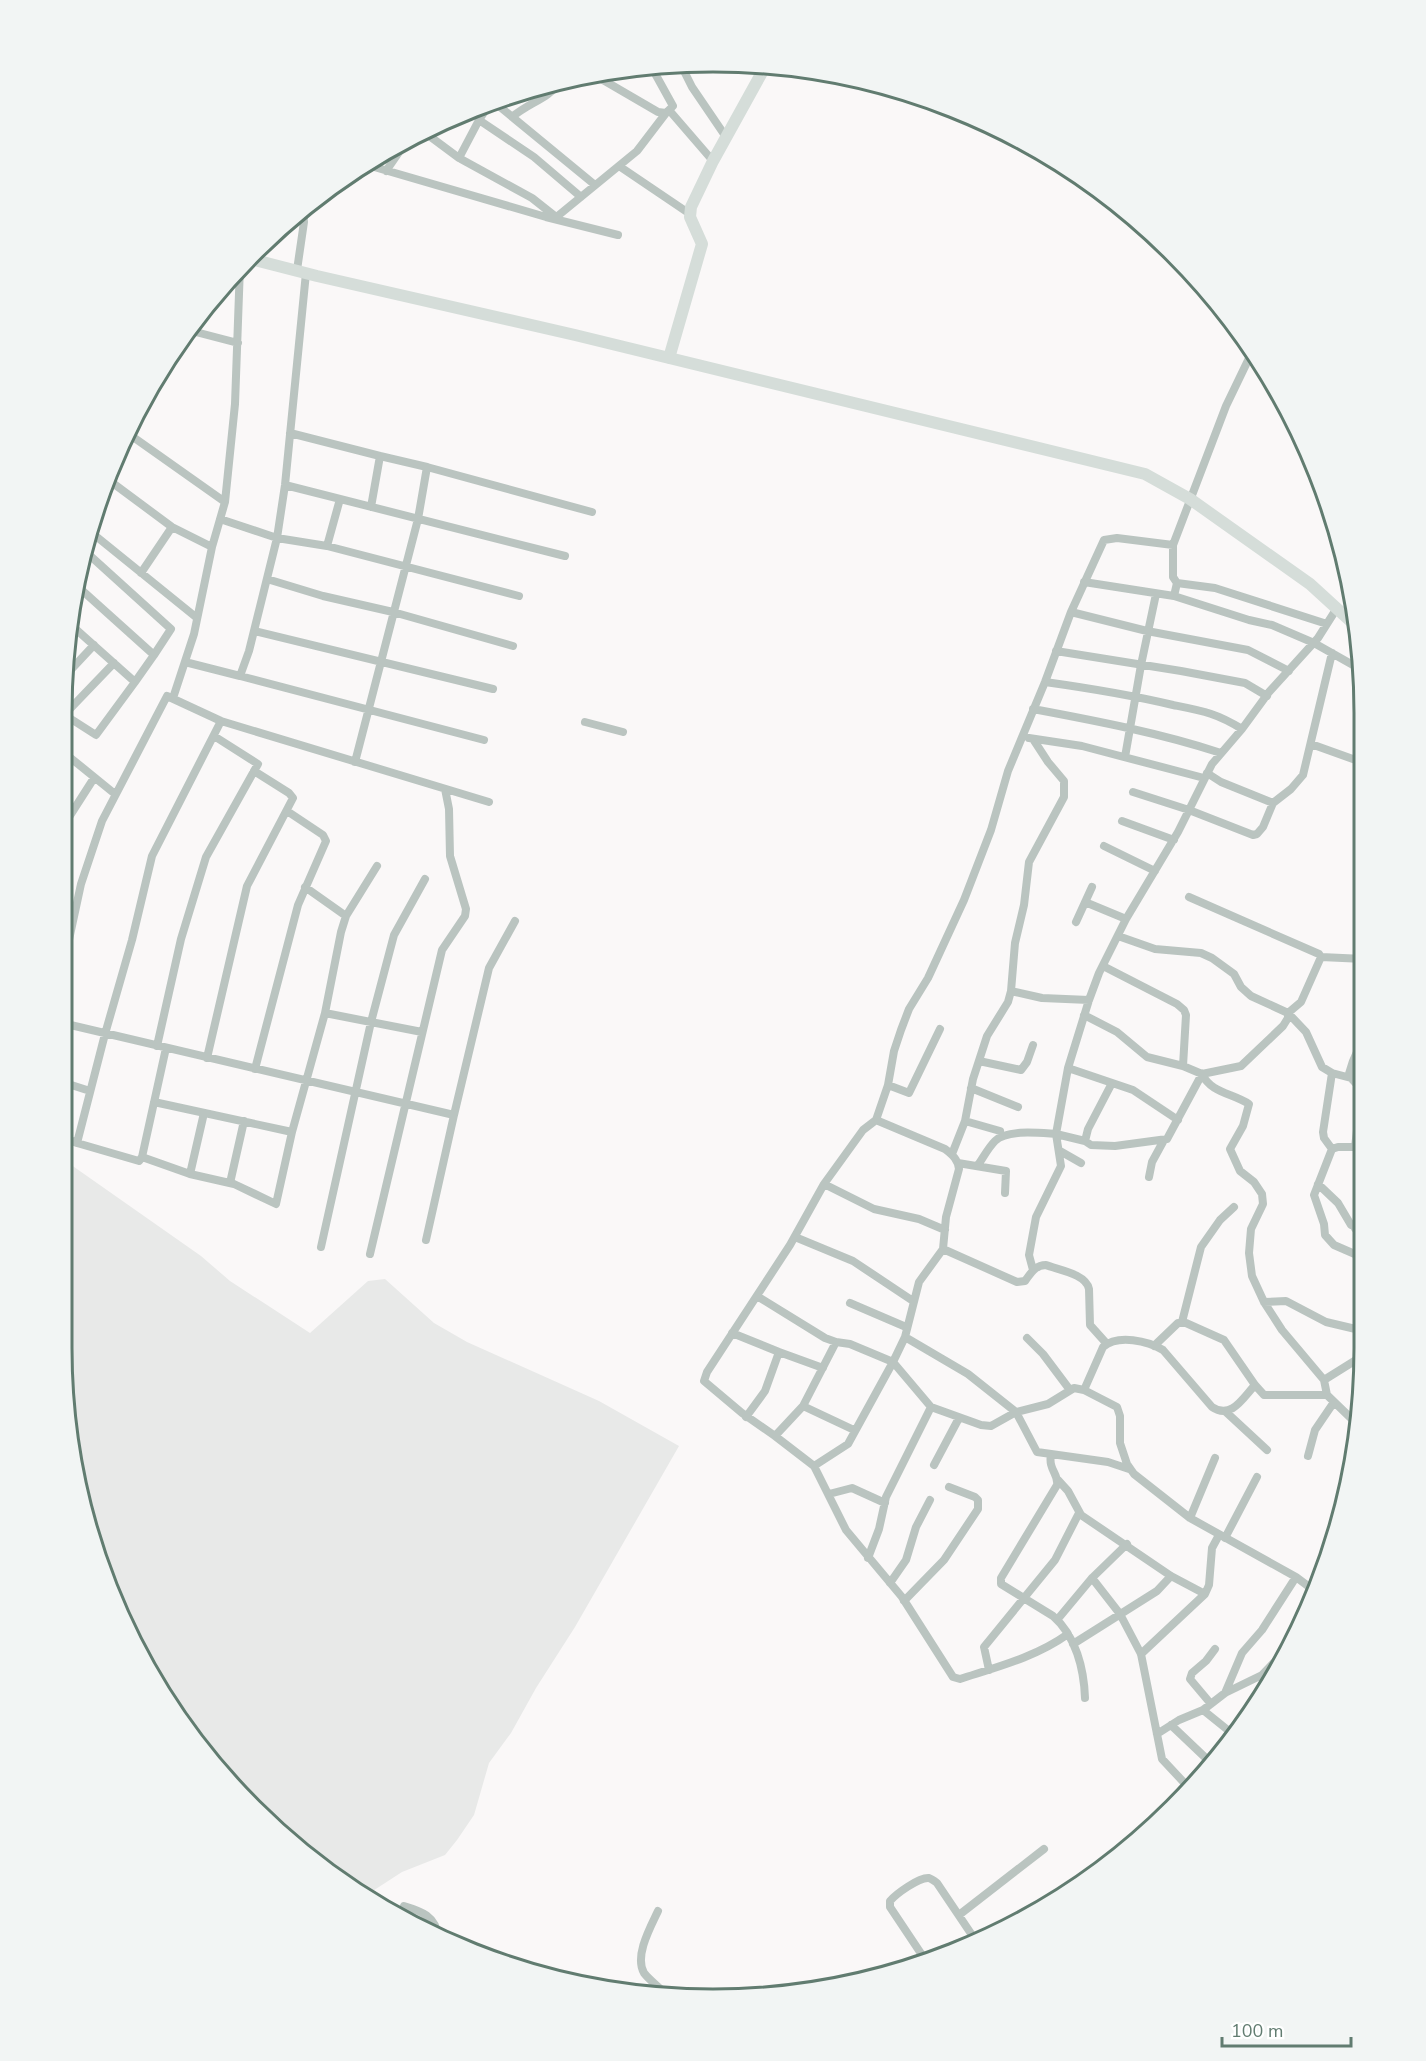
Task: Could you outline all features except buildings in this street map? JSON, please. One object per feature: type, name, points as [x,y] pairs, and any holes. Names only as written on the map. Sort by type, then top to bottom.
[{"type":"street","points":[[685,73],[726,137]]},
{"type":"street","points":[[555,218],[637,151],[673,106],[656,74]]},
{"type":"street","points":[[690,214],[713,161],[761,74]]},
{"type":"street","points":[[604,81],[657,112],[668,112],[713,161]]},
{"type":"street","points":[[512,117],[525,106],[551,93]]},
{"type":"street","points":[[500,109],[595,185]]},
{"type":"street","points":[[459,158],[482,115]]},
{"type":"street","points":[[479,120],[534,158],[581,197]]},
{"type":"street","points":[[431,137],[459,158],[532,198],[555,218]]},
{"type":"street","points":[[386,171],[396,156]]},
{"type":"street","points":[[619,166],[690,214],[702,244],[669,358]]},
{"type":"street","points":[[377,168],[618,235]]},
{"type":"street","points":[[240,676],[254,631],[277,538],[285,484],[302,272],[304,220]]},
{"type":"street","points":[[259,261],[1145,474],[1190,499],[1310,584],[1347,618]]},
{"type":"street","points":[[173,698],[197,618],[212,547],[225,502],[235,404],[240,281]]},
{"type":"street","points":[[197,332],[238,343]]},
{"type":"street","points":[[1248,360],[1226,406],[1173,545],[1173,577],[1178,583],[1215,588],[1327,624]]},
{"type":"street","points":[[290,433],[592,512]]},
{"type":"street","points":[[134,438],[225,502]]},
{"type":"street","points":[[370,507],[380,456]]},
{"type":"street","points":[[355,762],[418,519],[427,467]]},
{"type":"street","points":[[115,484],[172,527],[212,547]]},
{"type":"street","points":[[285,484],[565,556]]},
{"type":"street","points":[[327,546],[340,499]]},
{"type":"street","points":[[220,519],[277,538],[327,546],[519,596]]},
{"type":"street","points":[[141,573],[172,527]]},
{"type":"street","points":[[97,537],[197,618]]},
{"type":"street","points":[[1068,1634],[1046,1649],[960,1679],[953,1677],[904,1601],[843,1525],[814,1466],[746,1417],[704,1381],[732,1333],[795,1237],[825,1184],[863,1130],[876,1120],[888,1085],[894,1051],[909,1009],[928,978],[964,900],[991,830],[1008,771],[1071,612],[1104,540],[1117,538],[1173,545]]},
{"type":"street","points":[[72,718],[96,735],[171,629],[92,557]]},
{"type":"street","points":[[267,579],[322,596],[393,612],[513,646]]},
{"type":"street","points":[[1084,582],[1174,596],[1272,625],[1314,643],[1352,665]]},
{"type":"street","points":[[1174,596],[1178,583]]},
{"type":"street","points":[[83,592],[154,655]]},
{"type":"street","points":[[1125,757],[1156,594]]},
{"type":"street","points":[[1033,1270],[1029,1255],[1036,1217],[1059,1171],[1061,1160],[1056,1134],[1068,1068],[1089,1000],[1103,966],[1126,919],[1174,840],[1206,776],[1221,753],[1314,643],[1337,609]]},
{"type":"street","points":[[1071,612],[1148,631],[1248,650],[1289,671]]},
{"type":"street","points":[[77,630],[135,682]]},
{"type":"street","points":[[254,631],[492,689]]},
{"type":"street","points":[[73,667],[94,645]]},
{"type":"street","points":[[1056,651],[1245,683],[1267,696]]},
{"type":"street","points":[[1133,792],[1189,810],[1253,835],[1257,834],[1261,831],[1273,803],[1291,789],[1303,775],[1332,653]]},
{"type":"street","points":[[185,662],[484,740]]},
{"type":"street","points":[[72,704],[114,663]]},
{"type":"street","points":[[1045,682],[1135,696],[1221,716],[1242,729]]},
{"type":"street","points":[[72,916],[102,822],[167,696],[221,721],[489,802]]},
{"type":"street","points":[[1033,709],[1130,727],[1221,753]]},
{"type":"street","points":[[77,1143],[132,940],[152,856],[221,721]]},
{"type":"street","points":[[585,722],[623,732]]},
{"type":"street","points":[[72,1141],[139,1161],[142,1157],[154,1102],[181,939],[206,857],[258,764],[214,736]]},
{"type":"street","points":[[1022,736],[1082,746],[1206,776],[1273,803]]},
{"type":"street","points":[[952,1154],[965,1121],[987,1036],[1008,1002],[1011,991],[1015,943],[1024,905],[1029,862],[1064,796],[1064,781],[1033,739]]},
{"type":"street","points":[[1311,744],[1354,759]]},
{"type":"street","points":[[72,759],[115,794]]},
{"type":"street","points":[[207,1058],[247,886],[292,798],[292,795],[254,771]]},
{"type":"street","points":[[72,812],[94,778]]},
{"type":"street","points":[[370,1254],[442,950],[465,916],[466,909],[450,856],[449,809],[445,789]]},
{"type":"street","points":[[255,1069],[292,928],[305,887],[326,844],[326,838],[287,811]]},
{"type":"street","points":[[1122,821],[1174,840]]},
{"type":"street","points":[[1104,846],[1155,871]]},
{"type":"street","points":[[142,1157],[190,1174],[230,1183],[276,1204],[292,1132],[325,1013],[340,932],[346,916],[377,866]]},
{"type":"street","points":[[321,1247],[371,1022],[394,935],[424,879]]},
{"type":"street","points":[[305,887],[346,916]]},
{"type":"street","points":[[1076,922],[1092,887]]},
{"type":"street","points":[[1189,897],[1322,957],[1354,958]]},
{"type":"street","points":[[1085,902],[1126,919]]},
{"type":"street","points":[[426,1240],[489,969],[515,921]]},
{"type":"street","points":[[1118,936],[1155,949],[1201,953],[1212,958],[1234,974],[1241,987],[1251,996],[1288,1013],[1306,1032],[1322,1067],[1332,1073],[1348,1077],[1354,1083]]},
{"type":"street","points":[[1084,1015],[1117,1032],[1147,1057],[1183,1066],[1202,1074],[1241,1066],[1283,1026],[1288,1013],[1301,1002],[1322,957]]},
{"type":"street","points":[[1103,966],[1177,1004],[1184,1010],[1186,1015],[1183,1066]]},
{"type":"street","points":[[1011,991],[1042,998],[1089,1000]]},
{"type":"street","points":[[325,1013],[422,1032]]},
{"type":"street","points":[[72,1026],[454,1115]]},
{"type":"street","points":[[888,1085],[909,1093],[940,1029]]},
{"type":"street","points":[[979,1061],[1021,1070],[1027,1062],[1033,1045]]},
{"type":"street","points":[[1348,1077],[1354,1059]]},
{"type":"street","points":[[1068,1068],[1133,1090],[1178,1120]]},
{"type":"street","points":[[1332,1073],[1323,1132],[1324,1138],[1332,1149]]},
{"type":"street","points":[[1149,1177],[1152,1162],[1178,1120],[1202,1074]]},
{"type":"street","points":[[1202,1074],[1206,1083],[1249,1104],[1243,1126],[1230,1149],[1239,1171],[1254,1182],[1262,1194],[1263,1204],[1251,1229],[1249,1253],[1252,1276],[1264,1302],[1282,1330],[1324,1380],[1327,1395],[1350,1418]]},
{"type":"street","points":[[1085,1141],[1088,1129],[1112,1083]]},
{"type":"street","points":[[72,1085],[90,1091]]},
{"type":"street","points":[[972,1088],[1018,1107]]},
{"type":"street","points":[[154,1102],[292,1132]]},
{"type":"street","points":[[190,1174],[204,1113]]},
{"type":"street","points":[[814,1466],[848,1444],[893,1362],[905,1337],[919,1282],[943,1249],[946,1217],[959,1169],[952,1154],[876,1120]]},
{"type":"street","points":[[230,1183],[244,1121]]},
{"type":"street","points":[[965,1121],[1000,1131]]},
{"type":"street","points":[[978,1166],[994,1143],[1002,1137],[1018,1133],[1056,1134],[1091,1144],[1115,1146],[1149,1140],[1164,1140]]},
{"type":"street","points":[[1354,1147],[1332,1149],[1314,1195],[1324,1224],[1325,1235],[1334,1245],[1354,1254]]},
{"type":"street","points":[[1060,1151],[1081,1163]]},
{"type":"street","points":[[958,1163],[1006,1171],[1005,1194]]},
{"type":"street","points":[[825,1184],[874,1209],[920,1219],[945,1230]]},
{"type":"street","points":[[1318,1184],[1338,1203],[1349,1223],[1354,1227]]},
{"type":"street","points":[[1154,1346],[1168,1331],[1182,1322],[1202,1247],[1220,1220],[1234,1207]]},
{"type":"street","points":[[795,1237],[861,1265],[913,1301]]},
{"type":"street","points":[[943,1249],[1017,1282],[1025,1281],[1040,1265],[1082,1278],[1088,1284],[1090,1325],[1107,1344]]},
{"type":"street","points":[[757,1296],[825,1338],[850,1344],[893,1362],[931,1407],[981,1425],[991,1426],[1016,1412],[1048,1404],[1070,1390],[1084,1390],[1117,1407],[1120,1416],[1120,1443],[1129,1469]]},
{"type":"street","points":[[1264,1302],[1286,1301],[1326,1322],[1354,1328]]},
{"type":"street","points":[[850,1303],[906,1327]]},
{"type":"street","points":[[1182,1322],[1224,1340],[1260,1392],[1269,1396],[1327,1395]]},
{"type":"street","points":[[732,1333],[823,1368]]},
{"type":"street","points":[[905,1337],[968,1374],[1016,1412],[1037,1452],[1108,1462],[1129,1469],[1190,1518],[1296,1577],[1308,1586]]},
{"type":"street","points":[[1026,1338],[1043,1354],[1070,1390]]},
{"type":"street","points":[[1084,1390],[1101,1351],[1107,1344],[1116,1340],[1126,1340],[1154,1346],[1168,1354],[1212,1407],[1226,1412],[1267,1450]]},
{"type":"street","points":[[775,1436],[803,1406],[836,1342]]},
{"type":"street","points":[[746,1417],[765,1391],[779,1352]]},
{"type":"street","points":[[1324,1380],[1354,1361]]},
{"type":"street","points":[[1226,1412],[1237,1406],[1255,1385]]},
{"type":"street","points":[[1308,1456],[1315,1430],[1334,1402]]},
{"type":"street","points":[[803,1406],[854,1430]]},
{"type":"street","points":[[868,1558],[879,1529],[888,1492],[931,1407]]},
{"type":"street","points":[[934,1465],[959,1418]]},
{"type":"street","points":[[1051,1454],[1050,1465],[1058,1480],[1068,1491],[1079,1513],[1127,1544],[1170,1576],[1205,1594]]},
{"type":"street","points":[[1190,1518],[1215,1458]]},
{"type":"street","points":[[1141,1654],[1205,1594],[1209,1585],[1212,1548],[1222,1536],[1257,1478]]},
{"type":"street","points":[[1058,1480],[1001,1578],[1000,1584],[1057,1620],[1068,1634],[1083,1672],[1085,1698]]},
{"type":"street","points":[[829,1494],[852,1488],[885,1503]]},
{"type":"street","points":[[904,1601],[944,1560],[978,1509],[978,1500],[975,1497],[949,1488]]},
{"type":"street","points":[[890,1582],[906,1560],[916,1527],[930,1500]]},
{"type":"street","points":[[989,1670],[984,1647],[1058,1555],[1079,1513]]},
{"type":"street","points":[[1057,1620],[1092,1578],[1127,1544]]},
{"type":"street","points":[[1073,1644],[1157,1591],[1170,1576]]},
{"type":"street","points":[[1225,1693],[1242,1653],[1262,1630],[1296,1577]]},
{"type":"street","points":[[1092,1578],[1120,1614],[1141,1654],[1162,1759],[1184,1782]]},
{"type":"street","points":[[1211,1704],[1190,1679],[1192,1673],[1206,1661],[1215,1649]]},
{"type":"street","points":[[1157,1734],[1203,1710],[1225,1693],[1262,1675],[1268,1668]]},
{"type":"street","points":[[1203,1710],[1227,1730]]},
{"type":"street","points":[[1171,1725],[1206,1758]]},
{"type":"street","points":[[959,1915],[1044,1849]]},
{"type":"street","points":[[921,1954],[890,1907],[890,1901],[895,1895],[921,1879],[930,1878],[938,1883],[971,1934]]},
{"type":"street","points":[[404,1905],[426,1913],[435,1926]]},
{"type":"street","points":[[658,1911],[644,1944],[641,1962],[644,1973],[658,1987]]},
{"type":"shaded area","points":[[72,1166],[201,1256],[230,1281],[310,1333],[368,1281],[385,1279],[434,1323],[467,1342],[599,1401],[679,1446],[575,1627],[536,1688],[511,1733],[489,1763],[474,1815],[445,1855],[402,1872],[373,1891],[323,1857],[290,1830],[231,1771],[204,1738],[158,1669],[138,1632],[106,1554],[84,1473],[77,1432],[72,1348]]}]
